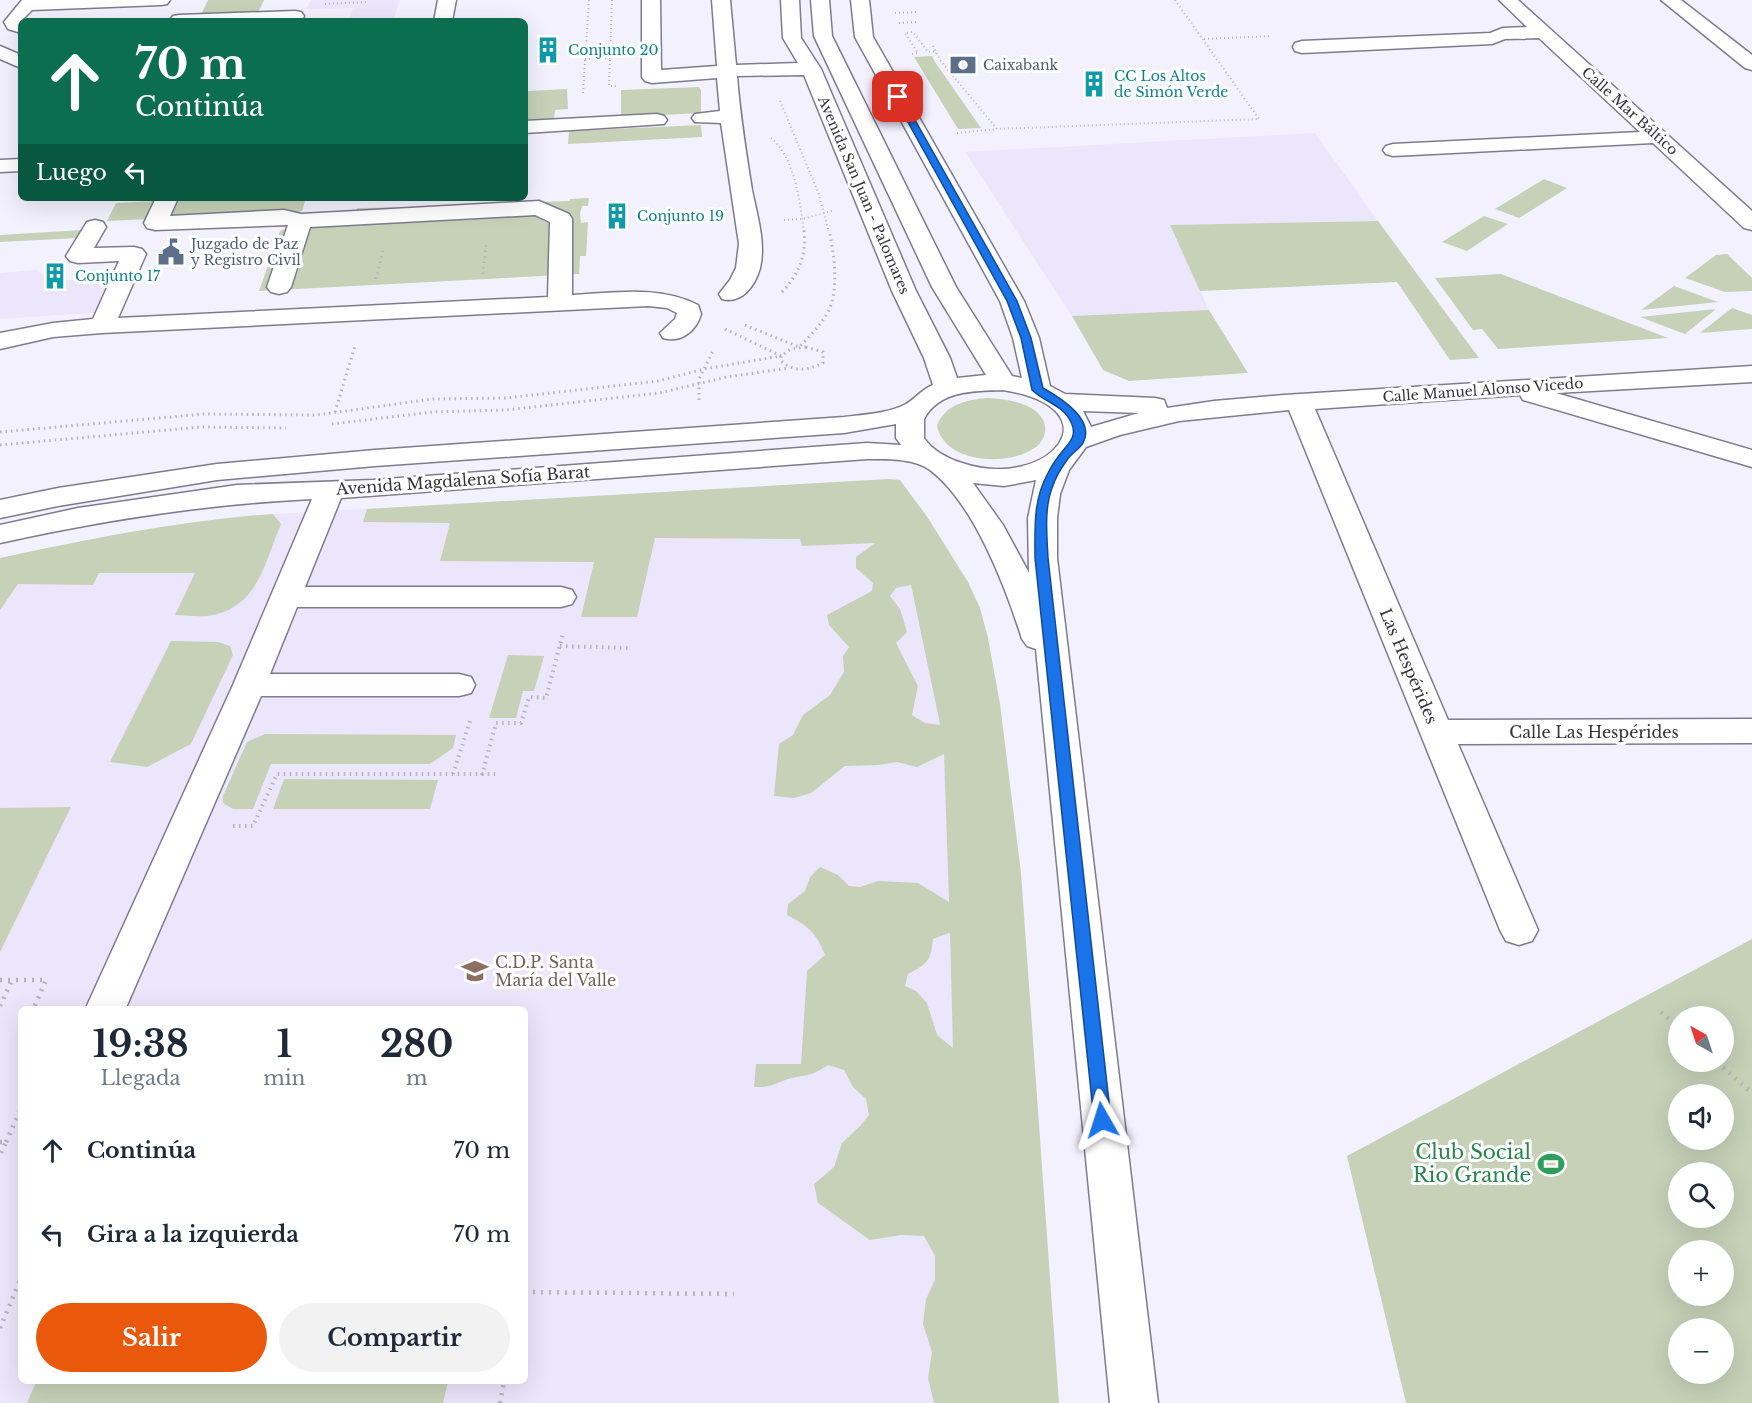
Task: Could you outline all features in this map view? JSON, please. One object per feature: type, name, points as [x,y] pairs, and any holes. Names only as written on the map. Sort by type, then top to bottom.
[{"type":"street","points":[[18,27],[14,21],[29,3],[161,0]]},
{"type":"street","points":[[181,18],[193,0]]},
{"type":"street","points":[[444,18],[447,0]]},
{"type":"street","points":[[651,0],[652,77],[768,68],[811,69]]},
{"type":"street","points":[[721,0],[730,116],[750,244],[748,268],[741,283],[731,294]]},
{"type":"street","name":"Avenida San Juan - Palomares","points":[[790,0],[792,38],[811,69],[904,291],[937,358],[948,388]]},
{"type":"street","name":"Avenida San Juan - Palomares","points":[[820,0],[823,36],[944,287],[1003,382]]},
{"type":"street","points":[[860,0],[864,37],[1012,301],[1049,396],[1075,419],[1079,429],[1070,450],[1045,490],[1041,523],[1042,558],[1134,1403]]},
{"type":"street","name":"Calle Mar Báltico","points":[[1508,0],[1752,223]]},
{"type":"street","points":[[1670,0],[1752,64]]},
{"type":"street","points":[[236,18],[295,16],[294,18]]},
{"type":"street","points":[[0,37],[18,28]]},
{"type":"street","points":[[1302,47],[1492,38],[1503,34],[1544,32]]},
{"type":"street","points":[[0,52],[18,61]]},
{"type":"street","points":[[528,127],[582,124],[607,114],[657,120]]},
{"type":"street","points":[[702,118],[730,116]]},
{"type":"street","points":[[1393,150],[1658,136]]},
{"type":"street","points":[[0,166],[18,165]]},
{"type":"street","points":[[166,201],[155,223],[292,212],[539,208],[561,219],[560,303]]},
{"type":"street","points":[[279,287],[292,212]]},
{"type":"street","points":[[95,226],[78,256],[134,254],[102,326]]},
{"type":"street","points":[[0,341],[53,330],[102,326],[648,299],[672,301],[685,306],[690,314],[685,324],[672,333]]},
{"type":"street","name":"Calle Manuel Alonso Vicedo","points":[[1070,450],[1128,423],[1214,408],[1508,387],[1752,374]]},
{"type":"street","name":"Calle Manuel Alonso Vicedo","points":[[948,388],[1003,382],[1049,396],[1214,408]]},
{"type":"street","points":[[1508,387],[1752,459]]},
{"type":"street","points":[[948,388],[922,401],[909,419],[908,433],[915,446],[968,492],[991,528],[1031,617],[1056,695]]},
{"type":"street","name":"Las Hespérides","points":[[1299,402],[1519,930]]},
{"type":"street","name":"Avenida Magdalena Sofía Barat","points":[[0,509],[58,497],[217,472],[387,457],[844,425],[875,421],[915,410]]},
{"type":"street","name":"Avenida Magdalena Sofía Barat","points":[[0,534],[78,517],[237,494],[330,490],[867,452],[901,453],[975,475],[1003,477],[1029,473],[1070,450]]},
{"type":"street","points":[[107,1006],[249,685],[330,490]]},
{"type":"street","points":[[286,597],[561,597]]},
{"type":"street","points":[[249,685],[459,685]]},
{"type":"street","name":"Calle Las Hespérides","points":[[1437,732],[1752,731]]},
{"type":"path","points":[[325,0],[324,4],[366,2]]},
{"type":"path","points":[[582,124],[589,0]]},
{"type":"path","points":[[957,133],[996,129],[1259,118],[1175,0]]},
{"type":"path","points":[[889,13],[916,12]]},
{"type":"path","points":[[893,24],[919,22]]},
{"type":"path","points":[[908,55],[918,53],[905,33],[913,32],[928,52],[935,51]]},
{"type":"path","points":[[933,46],[940,60],[996,129]]},
{"type":"path","points":[[585,58],[611,58]]},
{"type":"path","points":[[768,68],[787,121],[802,151],[832,243],[834,276],[830,306],[816,330],[799,347]]},
{"type":"path","points":[[376,280],[383,250]]},
{"type":"path","points":[[742,323],[799,347]]},
{"type":"path","points":[[720,327],[780,356],[781,361],[789,368]]},
{"type":"path","points":[[335,412],[358,336]]},
{"type":"path","points":[[0,432],[204,414],[316,416],[433,399],[506,398],[658,381],[704,369],[780,356],[788,350],[799,347],[810,346],[823,352],[823,363],[808,370],[789,368],[727,377],[659,393],[506,410],[432,412],[354,420],[324,426]]},
{"type":"path","points":[[0,445],[201,427],[291,428]]},
{"type":"path","points":[[482,775],[496,723],[520,723],[529,697],[546,698],[570,599],[561,597]]},
{"type":"path","points":[[560,646],[629,648]]},
{"type":"path","points":[[187,825],[253,826],[277,774],[496,774]]},
{"type":"path","points":[[0,980],[46,980],[35,1006]]},
{"type":"path","points":[[0,1006],[12,980]]},
{"type":"path","points":[[1661,1011],[1668,1018]]},
{"type":"path","points":[[1728,1072],[1752,1093]]},
{"type":"path","points":[[0,1155],[3,1142],[18,1114]]},
{"type":"path","points":[[0,1328],[18,1285]]},
{"type":"path","points":[[528,1292],[734,1294]]},
{"type":"path","points":[[500,1403],[504,1384]]},
{"type":"shaded area","points":[[311,0],[400,0],[394,18],[350,18],[353,8],[306,9]]},
{"type":"shaded area","points":[[1315,133],[1378,221],[1170,225],[1209,310],[1072,316],[965,152]]},
{"type":"shaded area","points":[[37,270],[55,281],[124,277],[108,312],[0,319],[0,273]]},
{"type":"shaded area","name":"C.D.P. Santa María del Valle","points":[[889,479],[944,742],[964,1403],[0,1403],[0,558],[106,537],[239,516]]},
{"type":"green space","points":[[208,0],[264,0],[258,13],[201,15]]},
{"type":"green space","points":[[932,56],[981,128],[958,129],[914,57]]},
{"type":"green space","points":[[699,87],[701,113],[621,117],[621,90]]},
{"type":"green space","points":[[567,89],[568,109],[555,110],[554,120],[528,121],[528,91]]},
{"type":"green space","points":[[701,125],[702,137],[568,144],[569,131]]},
{"type":"green space","points":[[1544,179],[1567,188],[1519,218],[1495,209]]},
{"type":"green space","points":[[589,198],[588,206],[582,206],[580,214],[581,223],[588,222],[586,256],[580,256],[579,274],[259,291],[280,231],[319,213],[356,211],[357,208],[463,206],[464,204],[570,201],[570,199]]},
{"type":"green space","points":[[156,201],[148,219],[107,221],[116,203]]},
{"type":"green space","points":[[166,201],[305,201],[302,211],[284,217],[155,223]]},
{"type":"green space","points":[[1484,216],[1508,224],[1467,251],[1442,242]]},
{"type":"green space","points":[[1378,221],[1479,358],[1450,360],[1397,282],[1200,291],[1170,225]]},
{"type":"green space","points":[[82,230],[78,238],[0,242],[0,235]]},
{"type":"green space","points":[[1727,254],[1752,278],[1752,291],[1725,292],[1685,278],[1716,255]]},
{"type":"green space","points":[[1501,274],[1668,338],[1498,349],[1482,329],[1473,330],[1435,278]]},
{"type":"green space","points":[[1674,286],[1718,302],[1641,310]]},
{"type":"green space","points":[[1732,308],[1752,315],[1752,329],[1700,333]]},
{"type":"green space","points":[[1716,309],[1685,334],[1640,317]]},
{"type":"green space","points":[[1209,310],[1248,373],[1129,381],[1103,370],[1072,316]]},
{"type":"green space","points":[[987,398],[1022,404],[1037,412],[1045,427],[1040,443],[1025,453],[995,459],[979,458],[951,448],[942,438],[937,425],[941,418],[957,404]]},
{"type":"green space","points":[[900,480],[928,518],[968,582],[980,608],[1000,704],[1021,873],[1059,1403],[934,1403],[928,1378],[932,1352],[923,1324],[926,1299],[935,1280],[935,1256],[924,1236],[901,1235],[870,1240],[818,1203],[814,1184],[834,1167],[842,1143],[869,1115],[866,1099],[853,1087],[844,1070],[828,1065],[811,1074],[770,1086],[754,1087],[756,1064],[801,1064],[807,971],[825,955],[810,930],[787,915],[788,904],[805,891],[810,877],[820,867],[838,875],[849,886],[860,887],[878,881],[918,883],[949,902],[944,754],[917,767],[897,762],[845,766],[811,793],[794,798],[774,796],[779,744],[793,735],[803,715],[830,695],[844,672],[843,656],[849,647],[829,625],[827,615],[872,591],[873,583],[856,568],[856,557],[875,543],[802,546],[800,539],[655,538],[637,617],[581,617],[594,562],[440,561],[450,523],[363,522],[367,509]],"holes":[[[911,585],[940,724],[940,725],[925,723],[912,715],[918,686],[896,643],[907,632],[900,609],[890,596],[896,588]],[[950,934],[953,1048],[937,1035],[927,1003],[916,991],[905,986],[908,974],[927,961],[933,939]]]},
{"type":"green space","points":[[273,514],[281,524],[264,569],[248,594],[238,604],[224,612],[207,616],[175,615],[195,573],[99,573],[93,585],[18,584],[0,610],[0,558],[101,537],[204,521]]},
{"type":"green space","points":[[171,641],[218,642],[230,646],[233,655],[191,744],[147,767],[110,762]]},
{"type":"green space","points":[[508,655],[544,656],[534,691],[523,691],[516,718],[489,718]]},
{"type":"green space","points":[[265,734],[456,735],[453,748],[430,764],[271,764],[253,809],[233,809],[223,803],[223,796],[247,742]]},
{"type":"green space","points":[[284,779],[438,780],[430,809],[273,809]]},
{"type":"green space","points":[[71,807],[0,952],[0,808]]},
{"type":"green space","name":"Club Social Rio Grande","points":[[1752,939],[1752,1403],[1406,1403],[1347,1156]]},
{"type":"green space","points":[[35,1384],[448,1384],[443,1403],[27,1403]]},
{"type":"place","name":"Conjunto 20","points":[[548,50]]},
{"type":"place","name":"Caixabank","points":[[963,65]]},
{"type":"place","name":"CC Los Altos de Simón Verde","points":[[1094,84]]},
{"type":"place","name":"Conjunto 19","points":[[617,216]]},
{"type":"place","name":"Juzgado de Paz y Registro Civil","points":[[171,252]]},
{"type":"place","name":"Conjunto 17","points":[[55,276]]},
{"type":"place","name":"C.D.P. Santa María del Valle","points":[[475,971]]},
{"type":"place","name":"Club Social Rio Grande","points":[[1551,1164]]},
{"type":"route","points":[[898,97],[1012,301],[1026,338],[1038,390],[1060,402],[1075,419],[1079,429],[1078,441],[1062,458],[1045,490],[1041,523],[1042,558],[1102,1120]]}]
